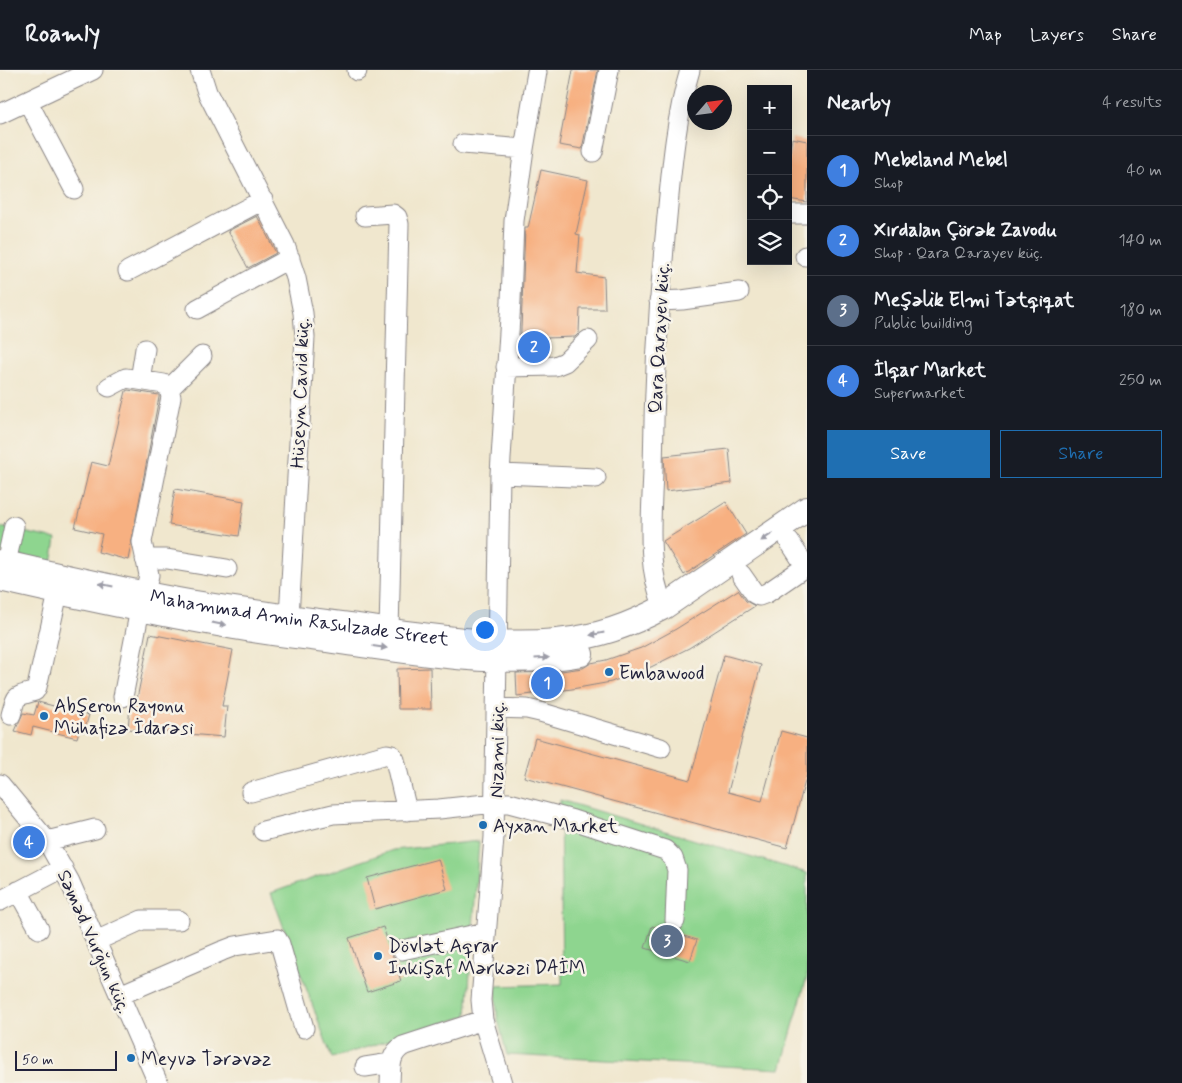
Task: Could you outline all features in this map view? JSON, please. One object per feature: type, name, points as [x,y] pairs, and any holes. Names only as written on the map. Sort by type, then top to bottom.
[{"type":"main road","name":"Mahammad Amin Rasulzade Street","points":[[2,568],[142,601],[244,628],[387,648],[496,650],[604,633],[625,626],[664,607],[807,509]]},
{"type":"main road","name":"Mahammad Amin Rasulzade Street","points":[[2,568],[58,593],[142,601],[186,601],[389,631],[539,659],[609,648],[630,641],[672,620],[798,535]]},
{"type":"street","points":[[0,114],[94,70]]},
{"type":"street","name":"Hüseyn Cavid küç.","points":[[200,70],[207,92],[263,200],[290,258],[303,313],[305,337],[289,617]]},
{"type":"street","points":[[593,152],[609,70]]},
{"type":"street","name":"Qara Qarayev küç.","points":[[664,607],[655,582],[652,540],[654,418],[659,302],[673,160],[682,98],[690,70]]},
{"type":"street","name":"Nizami küç.","points":[[502,1083],[483,1020],[480,1000],[492,875],[495,802],[500,474],[514,221],[537,72]]},
{"type":"street","points":[[28,102],[74,189]]},
{"type":"street","points":[[463,144],[524,149]]},
{"type":"street","points":[[128,271],[263,200]]},
{"type":"street","points":[[365,216],[393,214],[397,217],[399,224],[389,631]]},
{"type":"street","points":[[792,214],[807,214]]},
{"type":"street","points":[[197,309],[290,258]]},
{"type":"street","points":[[659,302],[739,292]]},
{"type":"street","points":[[506,367],[555,366],[565,362],[588,340]]},
{"type":"street","points":[[140,380],[145,350]]},
{"type":"street","points":[[169,390],[202,356]]},
{"type":"street","points":[[109,388],[119,380],[126,378],[140,380],[164,384],[169,390],[171,397],[142,542],[149,575],[123,697]]},
{"type":"street","points":[[500,474],[596,478]]},
{"type":"street","points":[[2,568],[14,526]]},
{"type":"street","points":[[741,574],[755,594],[759,596],[767,594],[802,569],[804,565],[798,535]]},
{"type":"street","points":[[145,559],[167,559],[227,569]]},
{"type":"street","points":[[10,715],[15,698],[35,690],[37,687],[58,593]]},
{"type":"street","points":[[496,708],[527,709],[540,712],[661,748]]},
{"type":"street","points":[[251,792],[387,754],[395,760],[406,811]]},
{"type":"street","name":"Səməd Vurğun küç.","points":[[0,784],[47,841],[63,868],[158,1083]]},
{"type":"street","points":[[263,831],[333,814],[439,810],[495,802],[509,803],[572,820],[665,850],[673,858],[677,870],[675,921]]},
{"type":"street","points":[[47,841],[95,829]]},
{"type":"street","points":[[0,901],[63,868]]},
{"type":"street","points":[[18,892],[39,929]]},
{"type":"street","points":[[96,941],[142,920],[179,920]]},
{"type":"street","points":[[402,950],[486,932]]},
{"type":"street","points":[[120,996],[222,950],[277,939],[304,1028]]},
{"type":"street","points":[[390,1083],[392,1056],[396,1050],[483,1020]]},
{"type":"street","points":[[365,1067],[391,1063]]},
{"type":"green space","points":[[0,527],[56,539],[52,564],[0,552]]},
{"type":"green space","points":[[560,800],[807,873],[807,977],[781,1069],[507,1055],[497,1016],[496,986],[562,984]]},
{"type":"green space","points":[[479,841],[467,1016],[332,1058],[271,893],[393,850]]},
{"type":"building","points":[[573,70],[598,70],[582,149],[559,145]]},
{"type":"building","points":[[792,138],[807,141],[807,202],[792,200]]},
{"type":"building","points":[[541,170],[588,180],[576,234],[580,235],[577,273],[604,277],[605,309],[580,309],[579,333],[575,337],[546,338],[545,355],[520,355],[525,228],[528,228]]},
{"type":"building","points":[[257,216],[276,253],[248,268],[228,231]]},
{"type":"building","points":[[126,391],[159,395],[159,397],[128,560],[98,552],[102,534],[75,528],[91,462],[108,466]]},
{"type":"building","points":[[729,449],[732,483],[666,491],[664,456]]},
{"type":"building","points":[[175,489],[244,501],[239,536],[169,525]]},
{"type":"building","points":[[726,502],[746,534],[684,575],[663,541]]},
{"type":"building","points":[[738,590],[746,601],[755,606],[689,648],[651,667],[611,682],[517,696],[516,673],[554,672],[583,668],[591,663],[641,648],[676,629]]},
{"type":"building","points":[[150,634],[233,650],[222,706],[227,706],[224,737],[128,729],[130,706],[134,699],[137,699]]},
{"type":"building","points":[[724,655],[761,665],[728,792],[762,801],[781,731],[807,738],[807,774],[787,848],[524,777],[535,738],[690,780]]},
{"type":"building","points":[[430,668],[431,709],[398,709],[397,669]]},
{"type":"building","points":[[38,702],[89,715],[84,732],[79,731],[77,738],[33,727],[31,735],[15,731],[23,713],[34,715]]},
{"type":"building","points":[[438,859],[447,889],[375,909],[367,878]]},
{"type":"building","points":[[652,926],[697,940],[690,961],[645,948]]},
{"type":"building","points":[[383,927],[401,981],[367,992],[349,938]]},
{"type":"place","name":"Xırdalan Çörək Zavodu","points":[[534,347]]},
{"type":"place","name":"Embawood","points":[[609,672]]},
{"type":"place","name":"Mebeland Mebel","points":[[547,683]]},
{"type":"place","name":"Abşeron Rayonu Mühafizə İdarəsi","points":[[44,716]]},
{"type":"place","name":"Ayxan Market","points":[[483,825]]},
{"type":"place","name":"İlqar Market","points":[[29,842]]},
{"type":"place","name":"Meşəlik Elmi Tətqiqat","points":[[667,941]]},
{"type":"place","name":"Dövlət Aqrar Inkişaf Mərkəzi DAİM","points":[[378,956]]},
{"type":"place","name":"Meyvə Tərəvəz","points":[[131,1058]]}]
